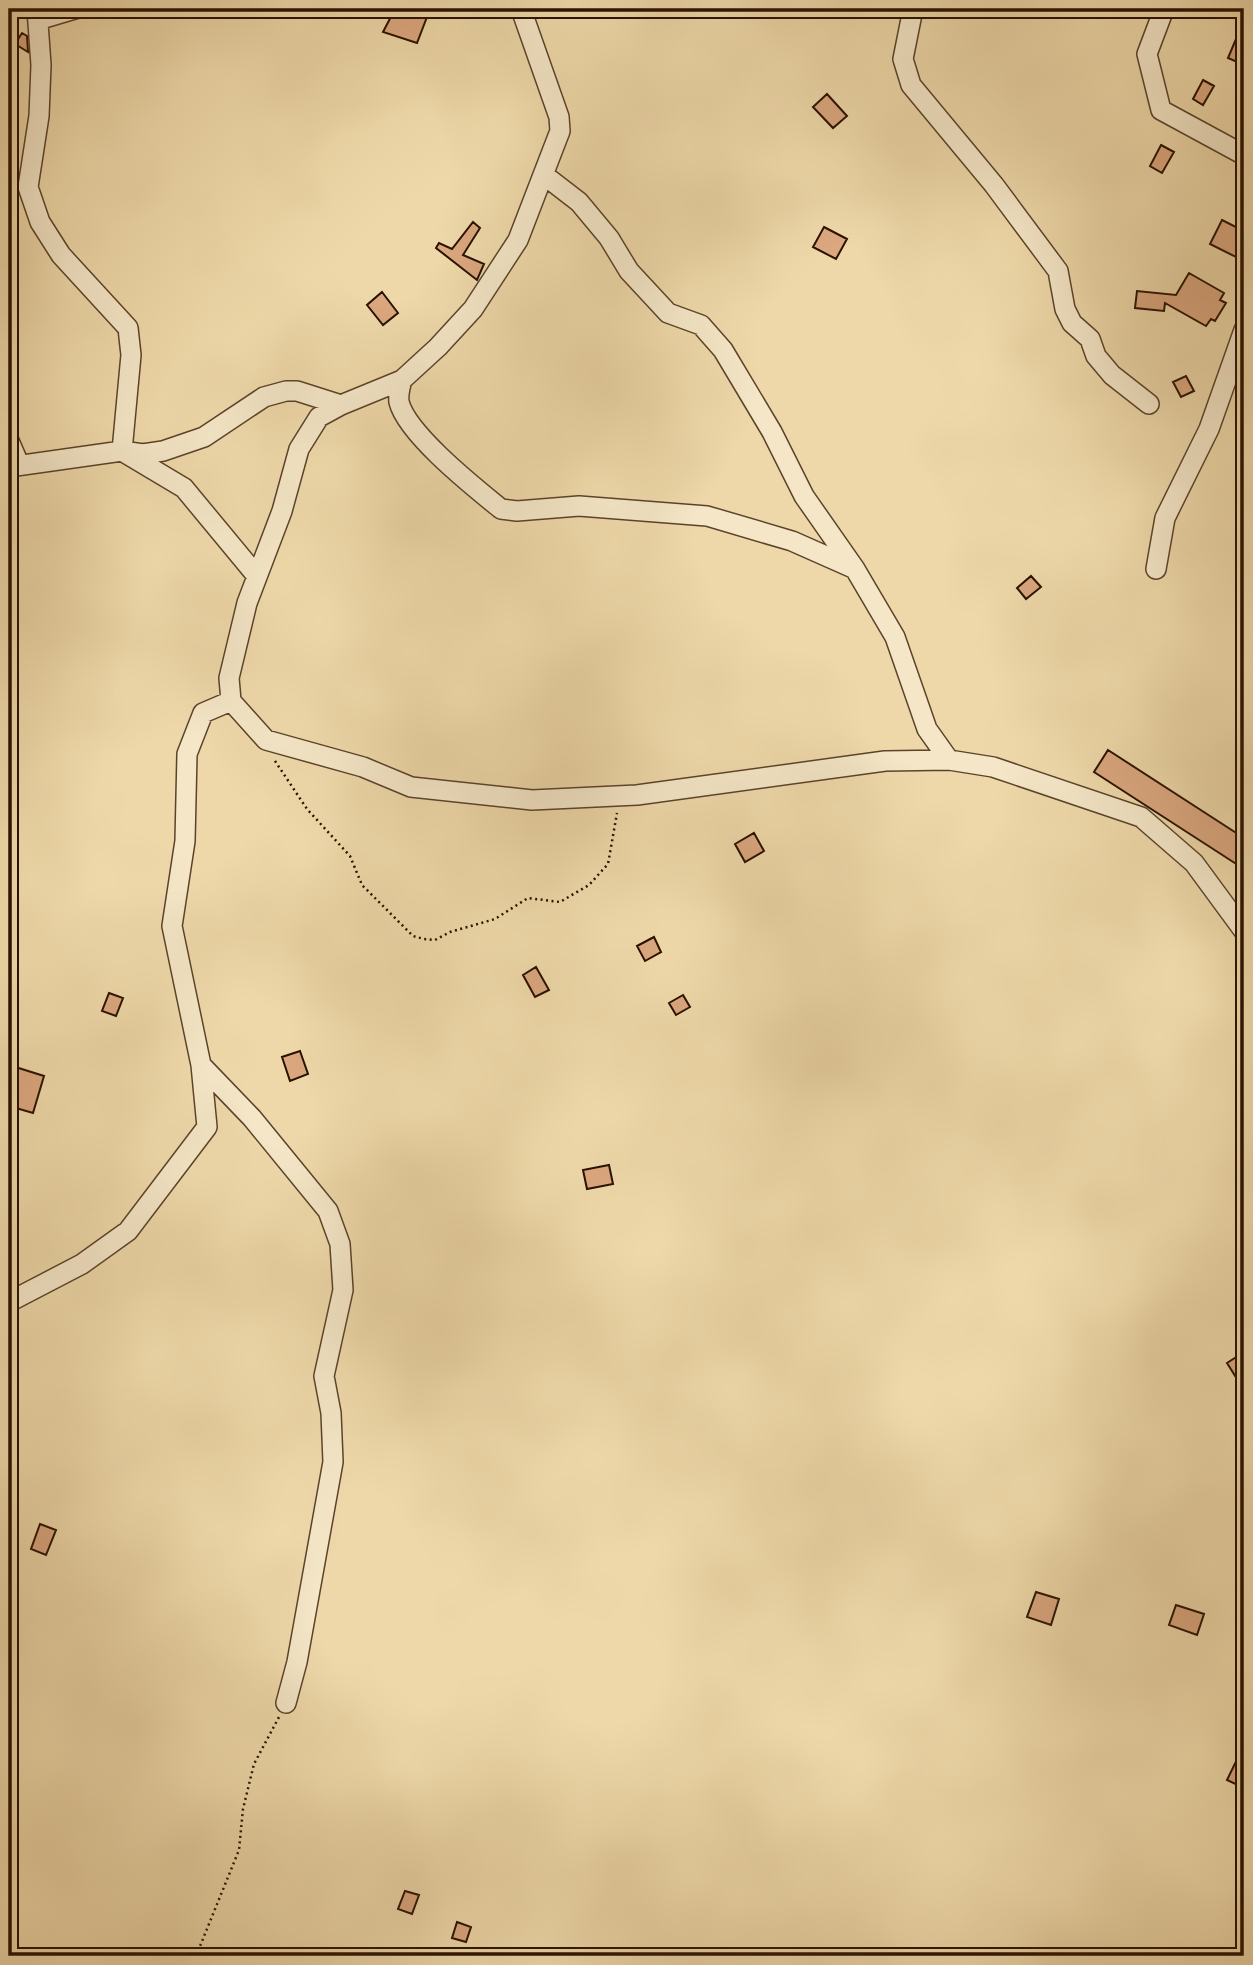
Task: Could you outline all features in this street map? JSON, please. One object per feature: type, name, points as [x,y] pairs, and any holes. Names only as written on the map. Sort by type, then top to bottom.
[{"type":"street","points":[[75,9],[38,14],[41,65],[39,116],[28,187],[40,222],[61,255],[128,328],[131,355],[122,452]]},
{"type":"street","points":[[521,9],[559,117],[558,140],[518,240],[473,309],[438,347],[402,380],[319,417],[299,449],[271,544],[256,575],[229,678],[231,701],[266,740],[363,767],[411,787],[532,800],[638,795],[885,761],[949,760],[993,766],[1141,817],[1194,863],[1244,931]]},
{"type":"street","points":[[913,9],[903,59],[911,85],[994,185],[1058,271],[1065,309],[1072,323],[1090,339],[1096,356],[1112,375],[1149,404]]},
{"type":"street","points":[[1164,9],[1147,54],[1161,110],[1244,155]]},
{"type":"street","points":[[544,175],[579,202],[609,238],[629,271],[667,313],[701,325],[723,350],[772,432],[804,496],[855,569],[895,637],[927,729],[949,760]]},
{"type":"street","points":[[1156,569],[1165,518],[1209,429],[1244,330]]},
{"type":"street","points":[[402,380],[398,399],[405,417],[427,443],[501,509],[517,512],[579,506],[707,516],[792,541],[855,569]]},
{"type":"street","points":[[9,441],[14,466],[122,452],[143,454],[163,451],[204,437],[273,393],[297,391],[341,405]]},
{"type":"street","points":[[122,452],[184,488],[256,575]]},
{"type":"street","points":[[9,1303],[82,1264],[128,1231],[207,1128],[201,1065],[172,926],[185,841],[186,776],[190,740],[203,713],[231,701]]},
{"type":"street","points":[[201,1065],[252,1118],[328,1211],[340,1244],[343,1290],[324,1376],[331,1413],[333,1462],[297,1662],[286,1703]]},
{"type":"path","points":[[266,740],[290,786],[322,827],[350,856],[362,885],[413,936],[425,939],[435,940],[450,932],[495,919],[528,898],[560,902],[589,885],[608,864],[616,814],[638,795]]},
{"type":"path","points":[[196,1956],[239,1850],[243,1809],[254,1763],[286,1703]]},
{"type":"building","points":[[395,9],[430,9],[417,43],[383,32]]},
{"type":"building","points":[[1244,20],[1244,65],[1228,58]]},
{"type":"building","points":[[22,33],[27,36],[28,52],[15,44]]},
{"type":"building","points":[[1203,80],[1214,86],[1203,105],[1193,99]]},
{"type":"building","points":[[827,94],[847,116],[833,128],[813,107]]},
{"type":"building","points":[[1161,145],[1174,152],[1162,173],[1150,166]]},
{"type":"building","points":[[1222,220],[1244,231],[1244,261],[1210,244]]},
{"type":"building","points":[[473,222],[480,228],[463,255],[484,264],[477,280],[436,248],[439,243],[452,249]]},
{"type":"building","points":[[824,227],[847,239],[836,259],[813,247]]},
{"type":"building","points":[[1189,273],[1224,293],[1220,300],[1226,303],[1215,321],[1211,319],[1206,326],[1165,303],[1164,311],[1135,308],[1137,291],[1176,295]]},
{"type":"building","points":[[382,292],[398,313],[383,325],[367,305]]},
{"type":"building","points":[[1186,376],[1194,391],[1181,397],[1173,382]]},
{"type":"building","points":[[1031,576],[1041,587],[1026,599],[1017,588]]},
{"type":"building","points":[[1108,750],[1244,838],[1244,869],[1094,772]]},
{"type":"building","points":[[754,833],[764,851],[745,862],[735,844]]},
{"type":"building","points":[[654,937],[661,952],[645,961],[637,946]]},
{"type":"building","points":[[536,967],[549,990],[535,997],[523,975]]},
{"type":"building","points":[[109,993],[123,998],[116,1016],[102,1011]]},
{"type":"building","points":[[683,995],[690,1007],[676,1015],[669,1003]]},
{"type":"building","points":[[300,1051],[308,1074],[290,1081],[282,1057]]},
{"type":"building","points":[[9,1065],[44,1076],[33,1113],[9,1106]]},
{"type":"building","points":[[609,1165],[613,1184],[587,1189],[583,1170]]},
{"type":"building","points":[[1244,1352],[1244,1390],[1227,1363]]},
{"type":"building","points":[[40,1524],[56,1530],[46,1555],[31,1549]]},
{"type":"building","points":[[1036,1592],[1059,1599],[1051,1625],[1027,1617]]},
{"type":"building","points":[[1176,1605],[1204,1614],[1197,1635],[1169,1625]]},
{"type":"building","points":[[1244,1745],[1244,1788],[1227,1780]]},
{"type":"building","points":[[405,1891],[419,1895],[412,1914],[398,1909]]},
{"type":"building","points":[[457,1922],[471,1927],[466,1942],[452,1938]]}]
